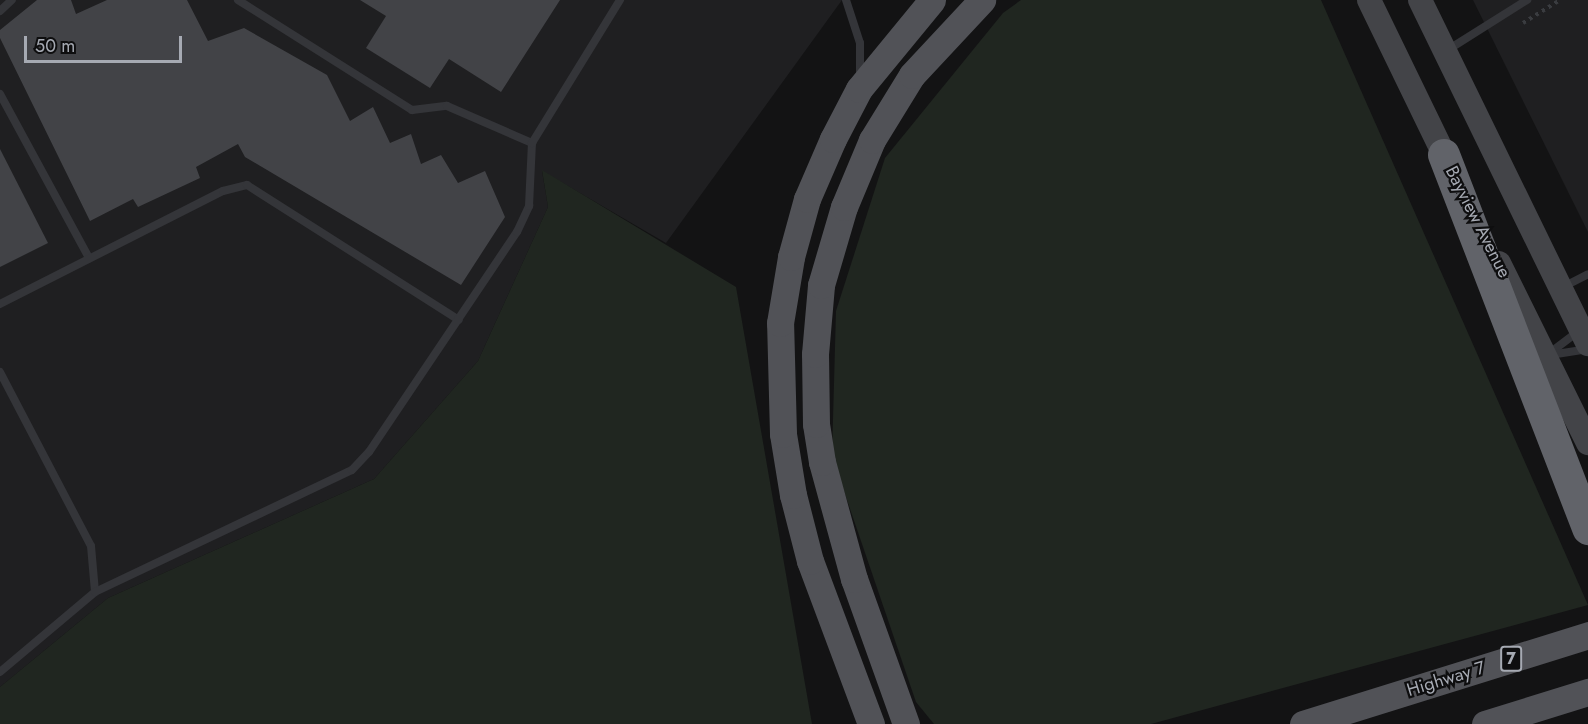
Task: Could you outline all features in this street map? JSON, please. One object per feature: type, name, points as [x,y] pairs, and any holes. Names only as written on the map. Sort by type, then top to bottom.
[{"type":"highway","points":[[1444,155],[1588,529]]},
{"type":"main road","points":[[871,724],[810,561],[793,495],[779,376],[780,323],[791,257],[807,199],[859,89],[932,0]]},
{"type":"main road","points":[[906,724],[886,671],[832,507],[819,443],[815,354],[821,285],[844,207],[873,140],[912,75],[982,0]]},
{"type":"main road","name":"Bayview Avenue","points":[[1369,0],[1588,443]]},
{"type":"main road","points":[[1420,0],[1586,337]]},
{"type":"main road","name":"Highway 7","points":[[1303,724],[1588,635]]},
{"type":"main road","points":[[886,671],[917,724]]},
{"type":"main road","points":[[854,680],[859,724]]},
{"type":"main road","points":[[1485,724],[1588,692]]},
{"type":"lane","points":[[0,11],[12,0]]},
{"type":"lane","points":[[238,0],[412,110],[447,106],[532,143]]},
{"type":"lane","points":[[0,672],[95,592],[352,470],[369,452],[517,232],[529,206],[532,143],[620,0]]},
{"type":"lane","points":[[846,0],[860,43],[859,89]]},
{"type":"lane","points":[[1445,51],[1527,0]]},
{"type":"lane","points":[[0,94],[89,258]]},
{"type":"lane","points":[[0,304],[223,191],[247,185],[459,320]]},
{"type":"lane","points":[[1561,288],[1588,274]]},
{"type":"lane","points":[[1546,355],[1586,337]]},
{"type":"lane","points":[[1546,355],[1586,337]]},
{"type":"lane","points":[[0,372],[91,546],[95,592]]},
{"type":"path","points":[[1523,22],[1560,0]]},
{"type":"shaded area","points":[[0,0],[842,0],[666,243],[542,171],[548,207],[478,361],[374,479],[108,598],[0,687]]},
{"type":"shaded area","points":[[1021,0],[1321,0],[1588,605],[1151,724],[934,724],[916,702],[832,456],[836,311],[885,158],[1003,13]]},
{"type":"shaded area","points":[[1473,0],[1588,0],[1588,232]]},
{"type":"shaded area","points":[[542,170],[736,287],[812,724],[0,724],[0,687],[108,598],[374,479],[478,361],[548,207]]},
{"type":"building","points":[[37,0],[71,0],[76,14],[107,0],[187,0],[208,41],[244,28],[327,75],[350,121],[373,107],[390,143],[411,134],[421,164],[441,155],[458,183],[485,171],[505,217],[461,285],[245,157],[238,144],[196,167],[200,178],[138,207],[133,199],[90,221],[0,38],[0,30]]},
{"type":"building","points":[[360,0],[560,0],[501,92],[449,59],[430,88],[366,48],[386,16]]},
{"type":"building","points":[[0,149],[48,243],[0,267]]}]
